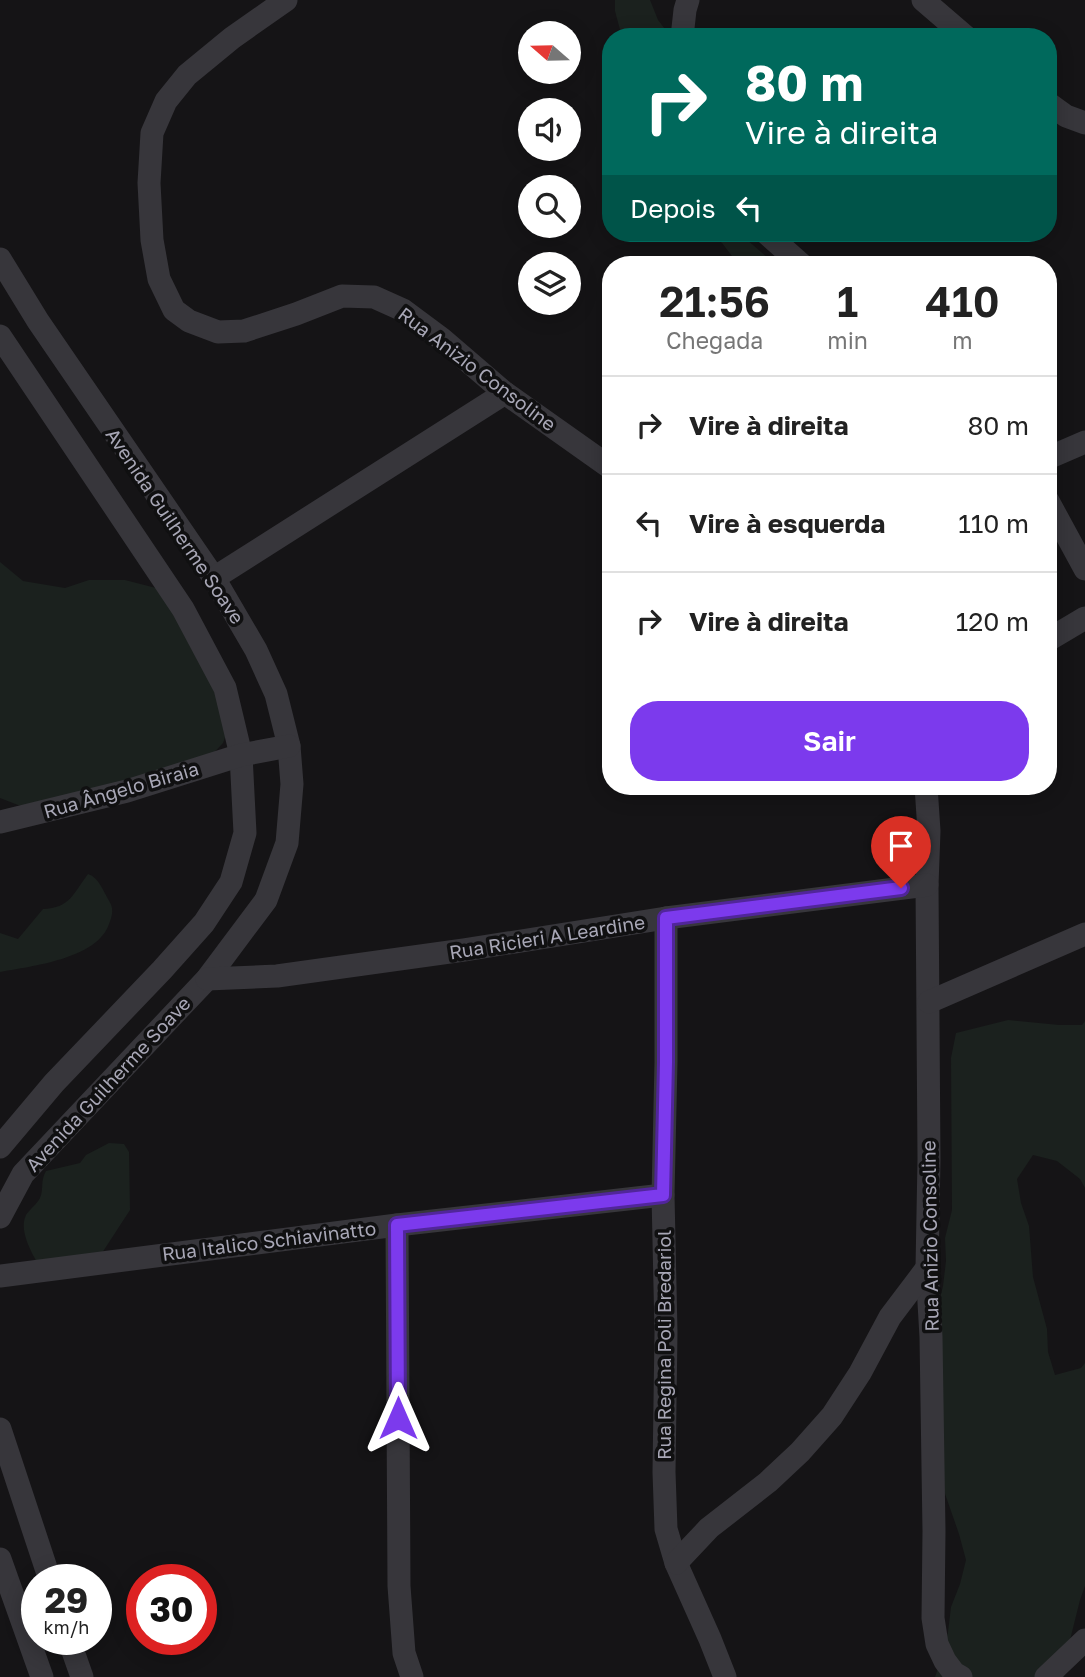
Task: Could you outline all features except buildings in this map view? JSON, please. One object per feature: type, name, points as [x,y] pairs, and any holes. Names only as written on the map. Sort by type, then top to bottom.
[{"type":"street","name":"Rua Anizio Consoline","points":[[286,0],[232,38],[187,75],[166,101],[152,133],[149,183],[152,240],[159,279],[174,310],[189,321],[218,332],[244,331],[342,296],[374,297],[403,310],[442,339],[505,393],[602,462]]},
{"type":"street","points":[[682,28],[688,0]]},
{"type":"street","points":[[923,0],[956,28]]},
{"type":"street","points":[[1057,110],[1066,116],[1085,122]]},
{"type":"street","points":[[776,242],[792,256]]},
{"type":"street","name":"Avenida Guilherme Soave","points":[[0,259],[46,332],[214,578],[256,650],[276,694],[289,746],[292,784],[287,843],[266,900],[207,979],[23,1174],[0,1217]]},
{"type":"street","name":"Avenida Guilherme Soave","points":[[0,336],[183,609],[225,688],[241,755],[245,833],[231,882],[204,923],[54,1083],[0,1147]]},
{"type":"street","points":[[214,578],[505,393]]},
{"type":"street","points":[[1057,454],[1085,442]]},
{"type":"street","points":[[1057,518],[1085,569]]},
{"type":"street","points":[[1057,635],[1085,618]]},
{"type":"street","name":"Rua Ângelo Biraia","points":[[1,821],[127,791],[241,755],[289,746]]},
{"type":"street","name":"Rua Anizio Consoline","points":[[927,795],[929,831],[927,1268],[932,1337],[933,1618],[937,1644],[945,1661],[954,1673],[961,1677]]},
{"type":"street","name":"Rua Ricieri A Leardine","points":[[207,979],[277,976],[666,918],[927,885]]},
{"type":"street","name":"Rua Regina Poli Bredariol","points":[[666,918],[663,1195],[666,1529],[676,1563],[725,1677]]},
{"type":"street","points":[[929,1002],[1085,934]]},
{"type":"street","name":"Rua Italico Schiavinatto","points":[[0,1276],[397,1225],[663,1195]]},
{"type":"street","points":[[397,1225],[399,1586],[404,1653],[412,1677]]},
{"type":"street","points":[[676,1563],[709,1528],[768,1482],[800,1452],[832,1416],[860,1373],[890,1317],[927,1268]]},
{"type":"street","points":[[0,1429],[45,1564]]},
{"type":"street","points":[[0,1559],[41,1677]]},
{"type":"street","points":[[1046,1677],[1085,1640]]},
{"type":"street","points":[[74,1655],[82,1677]]},
{"type":"shaded area","points":[[615,0],[650,0],[664,28],[620,28]]},
{"type":"shaded area","points":[[749,242],[766,256],[732,256],[722,243]]},
{"type":"shaded area","points":[[0,562],[23,581],[65,588],[89,580],[125,580],[156,588],[179,607],[230,724],[223,743],[205,762],[57,810],[18,805],[0,798]]},
{"type":"shaded area","points":[[88,874],[100,884],[112,908],[110,920],[102,936],[78,953],[62,959],[0,972],[0,933],[18,939],[43,909],[59,906],[70,899]]},
{"type":"shaded area","points":[[1008,1020],[1059,1025],[1082,1025],[1085,1021],[1085,1188],[1080,1179],[1057,1161],[1033,1155],[1017,1179],[1029,1226],[1033,1277],[1047,1329],[1048,1352],[1055,1375],[1081,1368],[1085,1363],[1085,1586],[1068,1648],[1064,1677],[935,1677],[948,1632],[951,1607],[966,1560],[943,1488],[936,1314],[946,1261],[945,1238],[952,1210],[951,1058],[956,1033]]},
{"type":"shaded area","points":[[109,1143],[124,1144],[129,1152],[130,1210],[102,1253],[37,1262],[26,1239],[24,1221],[40,1198],[46,1171],[80,1163],[86,1155]]},
{"type":"route","points":[[398,1418],[397,1225],[663,1195],[666,918],[901,888]]}]
